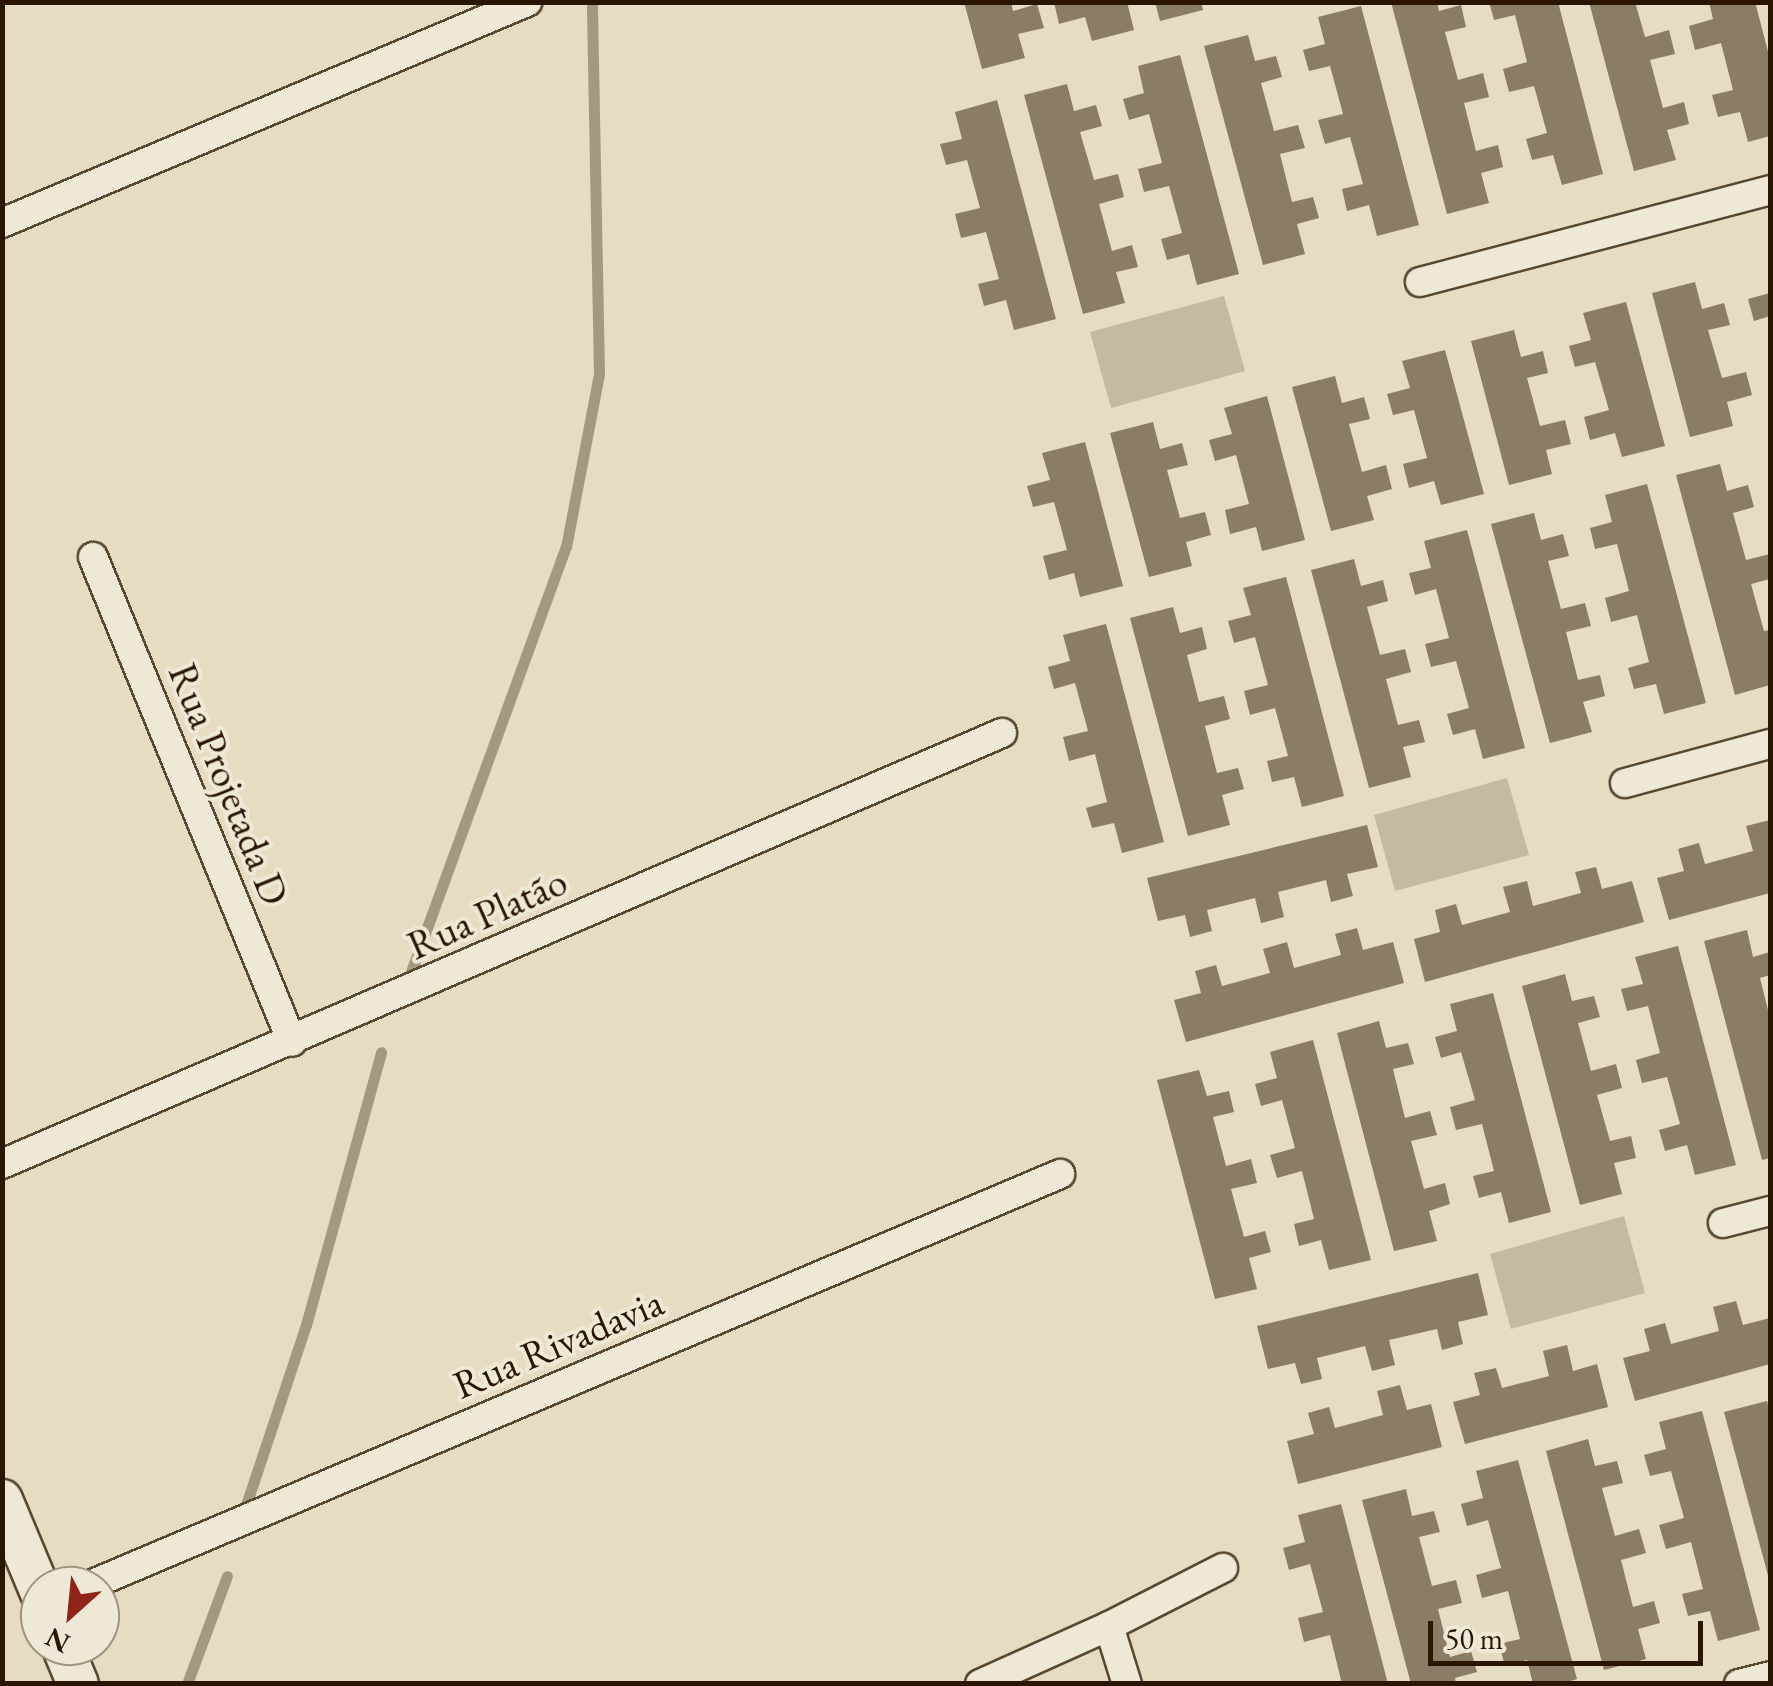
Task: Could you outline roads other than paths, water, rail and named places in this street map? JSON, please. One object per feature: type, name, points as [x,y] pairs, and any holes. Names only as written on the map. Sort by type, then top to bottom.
[{"type":"street","points":[[2,223],[526,2]]},
{"type":"street","points":[[1420,282],[1770,190]]},
{"type":"street","name":"Rua Projetada D","points":[[92,556],[292,1042]]},
{"type":"street","name":"Rua Platão","points":[[2,1164],[1002,733]]},
{"type":"street","points":[[1625,783],[1770,744]]},
{"type":"street","name":"Rua Rivadavia","points":[[120,1572],[1060,1174]]},
{"type":"street","points":[[1724,1223],[1770,1211]]},
{"type":"street","points":[[2,1500],[30,1566]]},
{"type":"street","points":[[980,1684],[1109,1626],[1223,1568]]},
{"type":"street","points":[[1109,1626],[1127,1684]]},
{"type":"street","points":[[1740,1684],[1770,1676]]},
{"type":"waterway","points":[[408,980],[566,547],[599,374],[592,2]]},
{"type":"waterway","points":[[245,1508],[306,1325],[381,1052]]},
{"type":"waterway","points":[[187,1684],[227,1576]]}]
